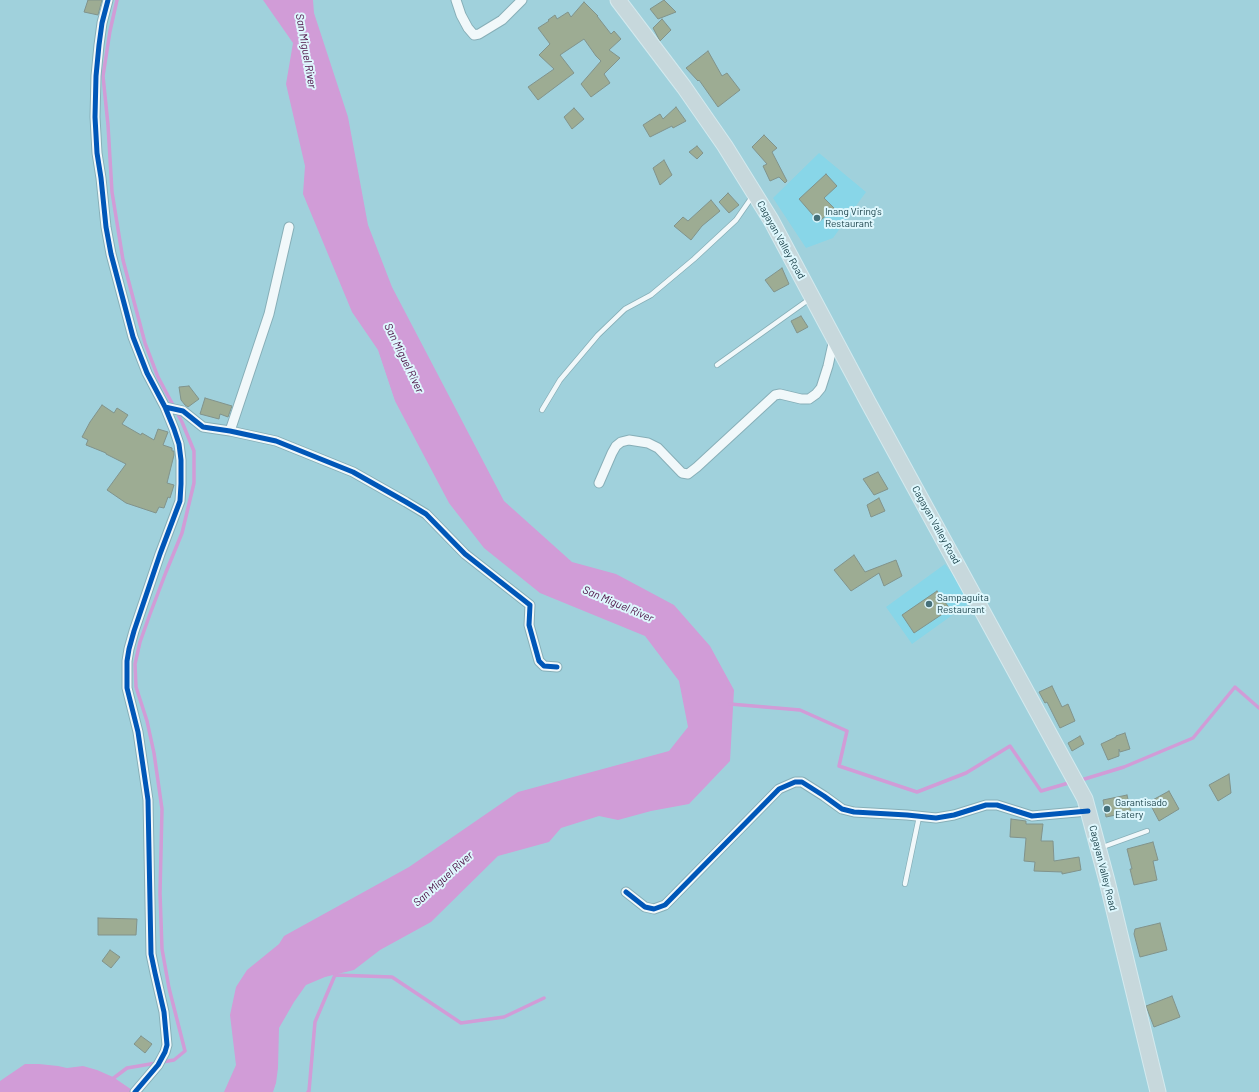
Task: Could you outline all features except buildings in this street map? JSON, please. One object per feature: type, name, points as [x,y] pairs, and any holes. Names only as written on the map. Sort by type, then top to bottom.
[{"type":"highway","name":"Cagayan Valley Road","points":[[618,0],[688,93],[725,146],[771,220],[834,339],[1067,765],[1087,805],[1158,1092]]},
{"type":"street","points":[[108,0],[102,23],[99,46],[96,76],[95,117],[96,154],[101,178],[106,227],[113,261],[133,337],[147,373],[165,407],[174,429],[181,460],[180,501],[134,631],[129,649],[126,673],[127,688],[138,732],[148,800],[151,954],[164,1012],[167,1045],[158,1065],[135,1092]]},
{"type":"street","points":[[456,0],[461,15],[468,28],[474,35],[479,34],[502,20],[522,0]]},
{"type":"street","points":[[230,431],[269,314],[288,227]]},
{"type":"street","points":[[599,483],[616,446],[621,442],[629,440],[658,448],[682,473],[688,474],[775,395],[780,394],[801,400],[809,399],[816,394],[821,388],[834,339]]},
{"type":"street","points":[[165,407],[183,411],[203,427],[276,441],[353,472],[426,514],[465,554],[530,605],[530,626],[539,661],[544,666],[557,667]]},
{"type":"street","points":[[626,892],[645,907],[654,910],[665,905],[779,789],[795,782],[802,782],[842,809],[854,812],[936,818],[954,815],[986,805],[997,805],[1032,816],[1087,805]]},
{"type":"lane","points":[[542,410],[560,380],[598,335],[625,309],[651,295],[694,259],[736,220],[754,194]]},
{"type":"lane","points":[[717,365],[812,298]]},
{"type":"lane","points":[[905,884],[919,817]]},
{"type":"lane","points":[[1098,848],[1147,831]]},
{"type":"shaded area","name":"Inang Viring's Restaurant","points":[[819,153],[866,192],[833,238],[806,248],[773,198]]},
{"type":"shaded area","name":"Sampaguita Restaurant","points":[[945,564],[972,601],[912,644],[886,607]]},
{"type":"water","name":"San Miguel River","points":[[263,0],[313,0],[314,13],[348,117],[368,225],[392,287],[504,501],[572,562],[616,574],[674,605],[710,646],[734,690],[730,761],[689,804],[651,811],[618,820],[599,816],[561,828],[549,842],[498,856],[431,922],[380,950],[354,970],[325,977],[306,985],[279,1028],[278,1068],[273,1092],[224,1092],[236,1065],[230,1015],[236,987],[247,970],[279,944],[284,936],[409,867],[518,792],[669,751],[688,727],[679,681],[645,636],[540,593],[484,548],[449,503],[395,401],[378,350],[352,312],[303,194],[305,166],[286,84],[293,43]]},
{"type":"water","points":[[25,1064],[39,1064],[67,1068],[83,1066],[113,1077],[135,1092],[0,1092],[0,1081]]},
{"type":"waterway","points":[[111,1080],[127,1068],[174,1060],[185,1051],[169,988],[162,949],[160,893],[162,809],[154,753],[147,721],[136,687],[135,664],[140,642],[150,614],[182,533],[194,483],[194,451],[182,422],[158,377],[145,343],[123,260],[112,192],[103,76],[110,31],[117,0]]},
{"type":"waterway","points":[[1078,781],[1124,767],[1193,738],[1235,687],[1259,708]]},
{"type":"waterway","points":[[730,704],[800,710],[847,731],[839,766],[917,792],[966,773],[1010,746],[1041,791],[1072,782]]},
{"type":"waterway","points":[[308,1092],[315,1022],[335,975],[392,977],[461,1023],[504,1017],[544,998]]},
{"type":"cycle path","points":[[108,0],[102,23],[99,45],[96,76],[95,117],[97,153],[106,227],[111,254],[133,337],[147,373],[165,407],[174,429],[179,444],[181,460],[180,501],[134,631],[127,661],[127,688],[138,732],[148,800],[151,954],[164,1012],[167,1045],[158,1065],[135,1092]]},
{"type":"cycle path","points":[[165,407],[183,411],[203,427],[276,441],[353,472],[426,514],[465,554],[530,605],[529,625],[539,661],[544,666],[557,667]]},
{"type":"cycle path","points":[[626,892],[645,907],[654,909],[665,905],[779,789],[795,782],[802,782],[842,809],[854,812],[936,818],[954,815],[986,805],[997,805],[1032,816],[1088,811]]},
{"type":"place","name":"Inang Viring's Restaurant","points":[[817,218]]},
{"type":"place","name":"Sampaguita Restaurant","points":[[929,604]]},
{"type":"place","name":"Garantisado Eatery","points":[[1107,809]]}]
